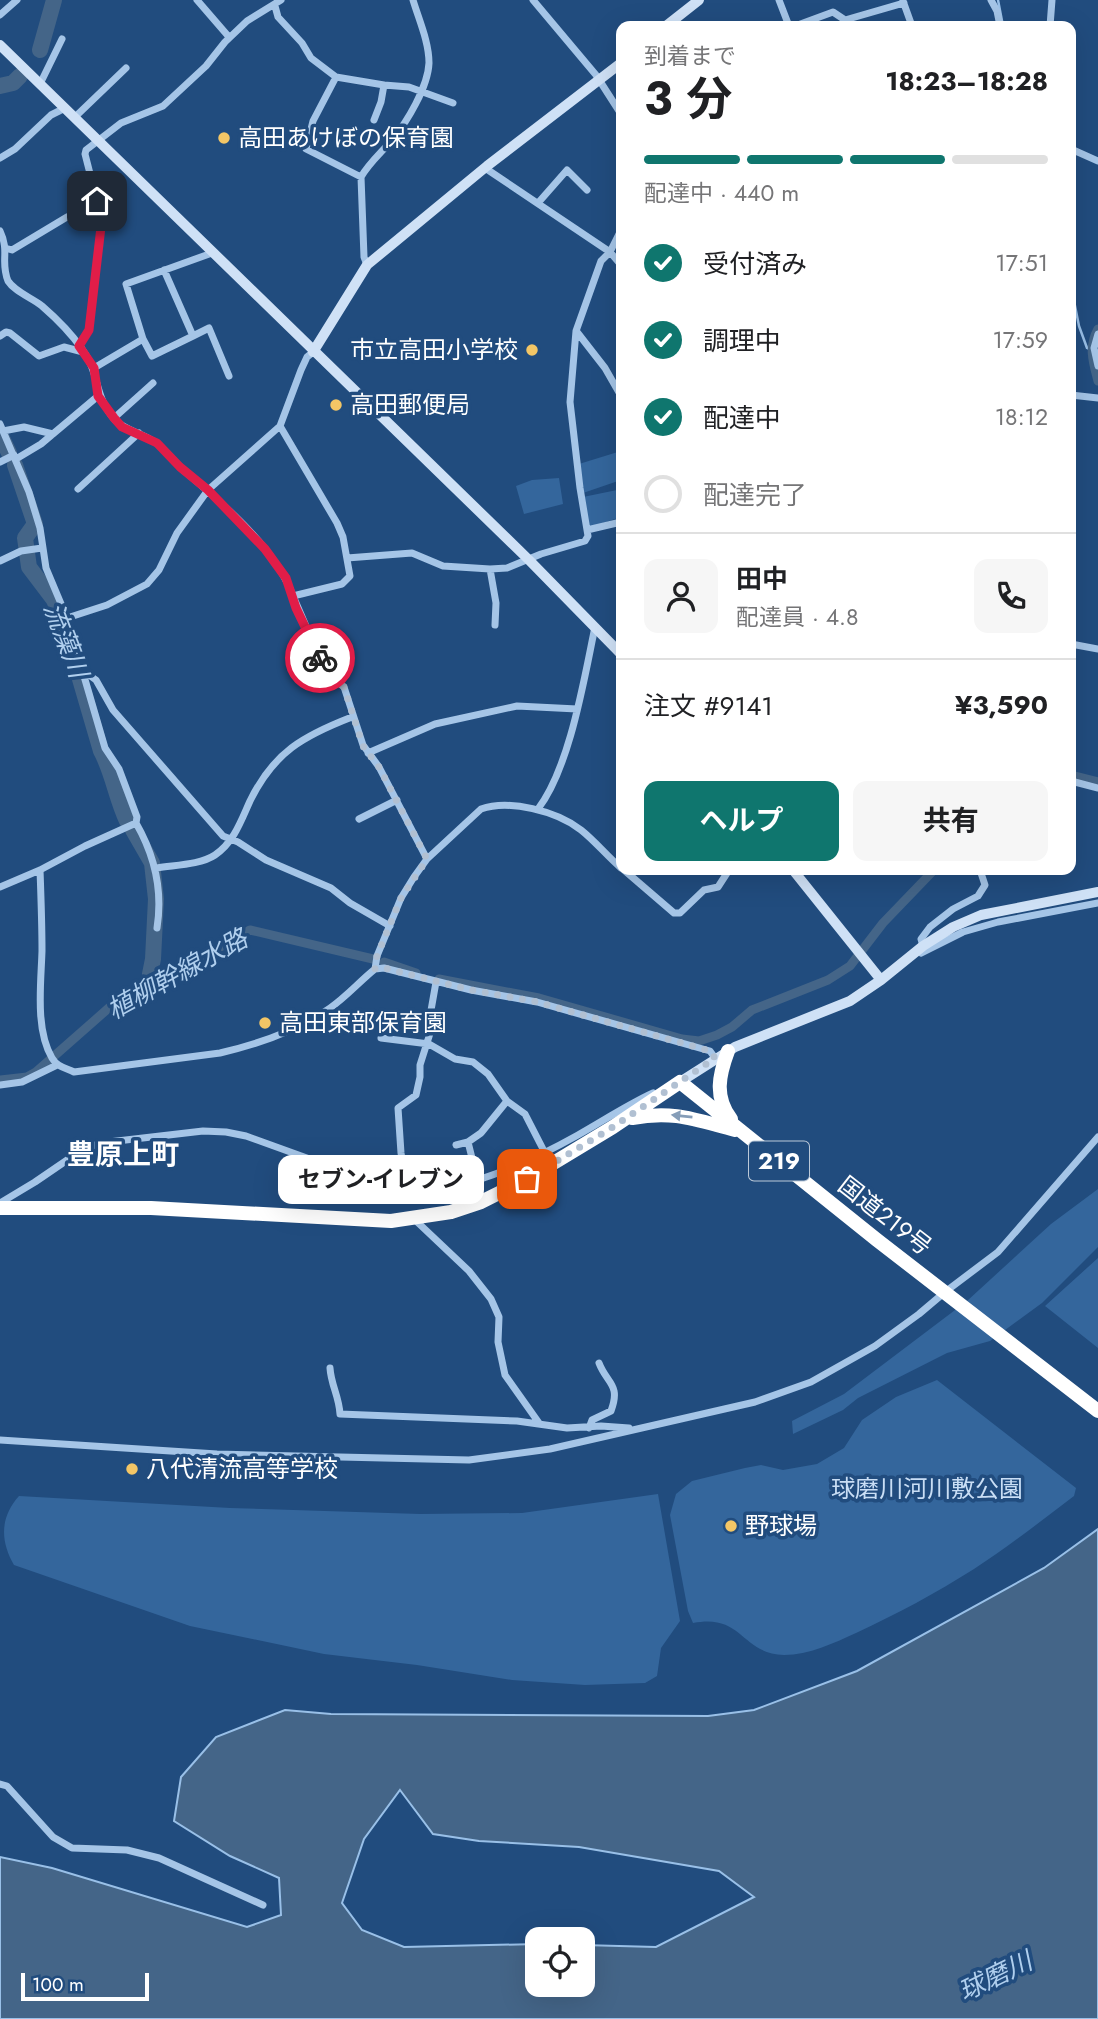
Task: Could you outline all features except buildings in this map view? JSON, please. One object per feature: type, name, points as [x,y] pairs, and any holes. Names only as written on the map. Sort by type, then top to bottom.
[{"type":"highway","points":[[728,1051],[719,1087],[722,1105],[740,1131]]},
{"type":"highway","points":[[0,1205],[151,1208],[391,1221],[451,1212],[481,1202],[527,1179],[680,1082]]},
{"type":"highway","name":"国道219号","points":[[680,1082],[877,1240],[1098,1411]]},
{"type":"highway","points":[[623,1120],[650,1115],[689,1116],[740,1131]]},
{"type":"street","points":[[0,15],[17,0]]},
{"type":"street","points":[[197,0],[229,37]]},
{"type":"street","points":[[367,265],[364,257],[361,177],[366,167],[401,129],[420,92],[428,68],[429,60],[413,0]]},
{"type":"street","points":[[533,0],[600,81],[616,106]]},
{"type":"street","points":[[672,21],[699,0]]},
{"type":"street","points":[[779,0],[787,21]]},
{"type":"street","points":[[991,0],[999,21]]},
{"type":"street","points":[[1050,21],[1052,0]]},
{"type":"street","points":[[809,21],[833,12],[845,20],[903,1],[910,21]]},
{"type":"street","points":[[82,349],[89,330],[101,227],[85,154],[121,123],[163,106],[206,66],[229,37],[250,18],[278,3],[278,17],[302,43],[311,58],[336,77],[409,87],[453,103]]},
{"type":"street","points":[[40,83],[62,39]]},
{"type":"street","points":[[0,45],[529,560],[616,648]]},
{"type":"street","points":[[67,618],[107,605],[147,584],[159,570],[177,533],[208,490],[280,426],[304,364],[367,265],[485,168],[616,67]]},
{"type":"street","points":[[75,117],[126,68]]},
{"type":"street","points":[[336,77],[313,121],[306,149],[361,177]]},
{"type":"street","points":[[374,120],[384,85]]},
{"type":"street","points":[[1,153],[15,149],[51,115],[65,108]]},
{"type":"street","points":[[1076,151],[1098,161]]},
{"type":"street","points":[[485,168],[610,252],[616,259]]},
{"type":"street","points":[[538,204],[567,170],[587,190]]},
{"type":"street","points":[[5,248],[12,250],[67,217],[98,209]]},
{"type":"street","points":[[0,231],[5,248],[1,265],[10,285],[40,304],[82,349],[94,368],[98,396],[114,418],[122,427],[157,443],[208,490],[265,549],[286,578],[318,654],[336,681],[344,687],[363,746],[397,800],[427,859]]},
{"type":"street","points":[[346,558],[412,553],[443,566],[507,568],[541,554],[585,541],[588,536],[570,402],[576,331],[601,261],[616,240]]},
{"type":"street","points":[[212,253],[126,284],[152,356],[209,328],[229,376]]},
{"type":"street","points":[[164,271],[193,336]]},
{"type":"street","points":[[576,331],[605,368],[616,387]]},
{"type":"street","points":[[0,336],[6,332],[10,333],[39,356],[64,347],[82,349]]},
{"type":"street","points":[[1098,334],[1094,348],[1098,366]]},
{"type":"street","points":[[94,368],[144,340]]},
{"type":"street","points":[[114,418],[153,383]]},
{"type":"street","points":[[0,462],[41,444],[98,396]]},
{"type":"street","points":[[1076,396],[1098,398]]},
{"type":"street","points":[[280,426],[337,523],[343,537],[350,576],[346,581],[293,596]]},
{"type":"street","points":[[53,434],[24,427],[1,428],[29,492],[53,588],[67,618],[105,748],[119,769],[137,817],[136,823],[157,868],[160,909],[157,928]]},
{"type":"street","points":[[78,489],[139,433]]},
{"type":"street","points":[[587,530],[616,523]]},
{"type":"street","points":[[0,561],[24,551],[42,548]]},
{"type":"street","points":[[490,569],[496,603],[495,625]]},
{"type":"street","points":[[538,809],[551,787],[577,709],[595,625]]},
{"type":"street","points":[[1076,645],[1098,649]]},
{"type":"street","points":[[83,674],[96,680],[113,709],[223,836],[266,860],[331,888],[350,903],[390,926]]},
{"type":"street","points":[[368,752],[435,724],[517,706],[577,709]]},
{"type":"street","points":[[157,868],[213,857],[240,826],[251,800],[281,755],[303,738],[352,718]]},
{"type":"street","points":[[1076,782],[1098,788]]},
{"type":"street","points":[[359,819],[397,800]]},
{"type":"street","points":[[375,969],[377,956],[401,898],[427,859],[481,809],[492,805],[538,809],[580,829],[616,863]]},
{"type":"street","points":[[0,887],[136,823]]},
{"type":"street","points":[[40,870],[42,952],[39,992],[46,1040],[51,1057],[57,1065],[74,1072],[243,1048],[295,1030],[331,1007],[375,969],[384,968],[581,1013],[710,1051],[715,1058]]},
{"type":"street","points":[[629,875],[674,913],[680,913],[704,890],[718,887],[726,875]]},
{"type":"street","points":[[797,875],[881,981]]},
{"type":"street","points":[[923,946],[921,939],[930,927],[983,890],[985,885],[982,875]]},
{"type":"street","points":[[0,1205],[76,1154],[100,1143],[204,1131],[246,1136],[401,1192],[428,1191],[477,1178],[545,1153],[638,1100],[680,1082],[728,1051],[850,1001],[953,927],[981,915],[1098,892]]},
{"type":"street","points":[[906,961],[962,932],[998,922],[1098,903]]},
{"type":"street","points":[[408,1192],[401,1153],[398,1108],[416,1095],[420,1065],[429,1044],[432,1027],[431,1003],[436,982]]},
{"type":"street","points":[[381,1038],[429,1044],[455,1059],[474,1062],[488,1074],[507,1101],[525,1114],[545,1153]]},
{"type":"street","points":[[0,1085],[22,1082],[57,1065]]},
{"type":"street","points":[[456,1145],[481,1133],[507,1101]]},
{"type":"street","points":[[0,1440],[217,1454],[469,1460],[550,1449],[755,1402],[811,1382],[893,1334],[948,1295],[998,1252],[1098,1137]]},
{"type":"street","points":[[467,1142],[477,1178]]},
{"type":"street","points":[[412,1217],[470,1271],[491,1299],[499,1317],[498,1342],[505,1375],[541,1424]]},
{"type":"street","points":[[589,1428],[593,1420],[611,1411],[614,1401],[615,1389],[599,1363]]},
{"type":"street","points":[[330,1368],[331,1385],[340,1413],[541,1424],[551,1427],[601,1426],[637,1429]]},
{"type":"street","points":[[0,1784],[7,1786],[53,1838],[72,1847],[127,1850],[159,1858],[263,1905]]},
{"type":"green space","points":[[616,453],[616,482],[583,493],[579,464]]},
{"type":"green space","points":[[559,478],[563,504],[524,514],[516,486],[532,480]]},
{"type":"green space","points":[[616,490],[616,519],[588,528],[583,497]]},
{"type":"green space","points":[[1098,1189],[1098,1247],[1042,1303],[990,1341],[947,1353],[793,1434],[792,1421],[844,1394],[967,1301],[1051,1224]]},
{"type":"green space","points":[[1098,1258],[1098,1348],[1045,1306]]},
{"type":"green space","name":"球磨川河川敷公園","points":[[937,1380],[1076,1488],[1074,1496],[960,1578],[886,1618],[821,1648],[784,1655],[770,1653],[722,1624],[710,1621],[693,1623],[688,1611],[670,1515],[676,1494],[692,1481],[745,1468],[761,1465],[783,1470],[817,1464],[844,1448],[862,1420],[896,1397]]},
{"type":"green space","points":[[658,1494],[680,1621],[661,1648],[657,1676],[645,1683],[585,1685],[512,1680],[324,1654],[190,1626],[14,1565],[4,1538],[8,1512],[19,1496],[230,1508],[420,1514],[522,1513]]},
{"type":"water","name":"球磨川","points":[[1098,1529],[1098,2019],[0,2019],[0,1857],[52,1868],[247,1927],[281,1915],[279,1878],[230,1856],[174,1821],[181,1777],[216,1737],[285,1710],[331,1714],[708,1716],[754,1710],[857,1671],[1044,1568]],"holes":[[[400,1790],[433,1834],[479,1841],[579,1847],[719,1871],[754,1897],[656,1947],[595,1945],[595,1997],[525,1997],[525,1944],[404,1947],[362,1930],[342,1903],[364,1839]]]},
{"type":"waterway","name":"流藻川","points":[[40,50],[54,0]]},
{"type":"waterway","points":[[998,0],[1002,21]]},
{"type":"waterway","name":"流藻川","points":[[0,86],[13,83],[20,76]]},
{"type":"waterway","points":[[1076,311],[1087,348],[1091,350]]},
{"type":"waterway","name":"植柳幹線水路","points":[[1098,329],[1092,348],[1098,381]]},
{"type":"waterway","name":"流藻川","points":[[0,434],[9,453]]},
{"type":"waterway","name":"流藻川","points":[[15,465],[35,524],[25,538],[29,567],[54,600],[63,621],[101,751],[127,821]]},
{"type":"waterway","name":"植柳幹線水路","points":[[1076,776],[1098,782]]},
{"type":"waterway","name":"流藻川","points":[[133,830],[152,863],[156,899],[150,974],[152,983]]},
{"type":"waterway","name":"植柳幹線水路","points":[[439,979],[539,998],[682,1039],[699,1041],[732,1027],[752,1010],[828,980],[850,966],[883,923],[929,875]]},
{"type":"waterway","name":"植柳幹線水路","points":[[0,1080],[27,1077],[36,1072],[111,1006],[250,930],[373,959]]},
{"type":"waterway","name":"植柳幹線水路","points":[[384,962],[416,973]]},
{"type":"way so far","points":[[320,658],[336,681],[344,687],[363,746],[379,767],[427,859],[401,898],[377,956],[375,969],[384,968],[418,978],[581,1013],[710,1051],[715,1058],[613,1127],[527,1179]]},
{"type":"place","name":"高田あけぼの保育園","points":[[224,138]]},
{"type":"place","name":"市立高田小学校","points":[[532,350]]},
{"type":"place","name":"高田郵便局","points":[[336,405]]},
{"type":"place","name":"高田東部保育園","points":[[265,1023]]},
{"type":"place","name":"セブン-イレブン","points":[[527,1179]]},
{"type":"place","name":"八代清流高等学校","points":[[132,1469]]},
{"type":"place","name":"野球場","points":[[731,1526]]},
{"type":"district","name":"豊原上町","points":[[123,1154]]},
{"type":"route","points":[[97,201],[101,227],[89,330],[79,346],[94,368],[98,396],[122,427],[157,443],[208,490],[265,549],[286,578],[296,608],[320,658]]}]
